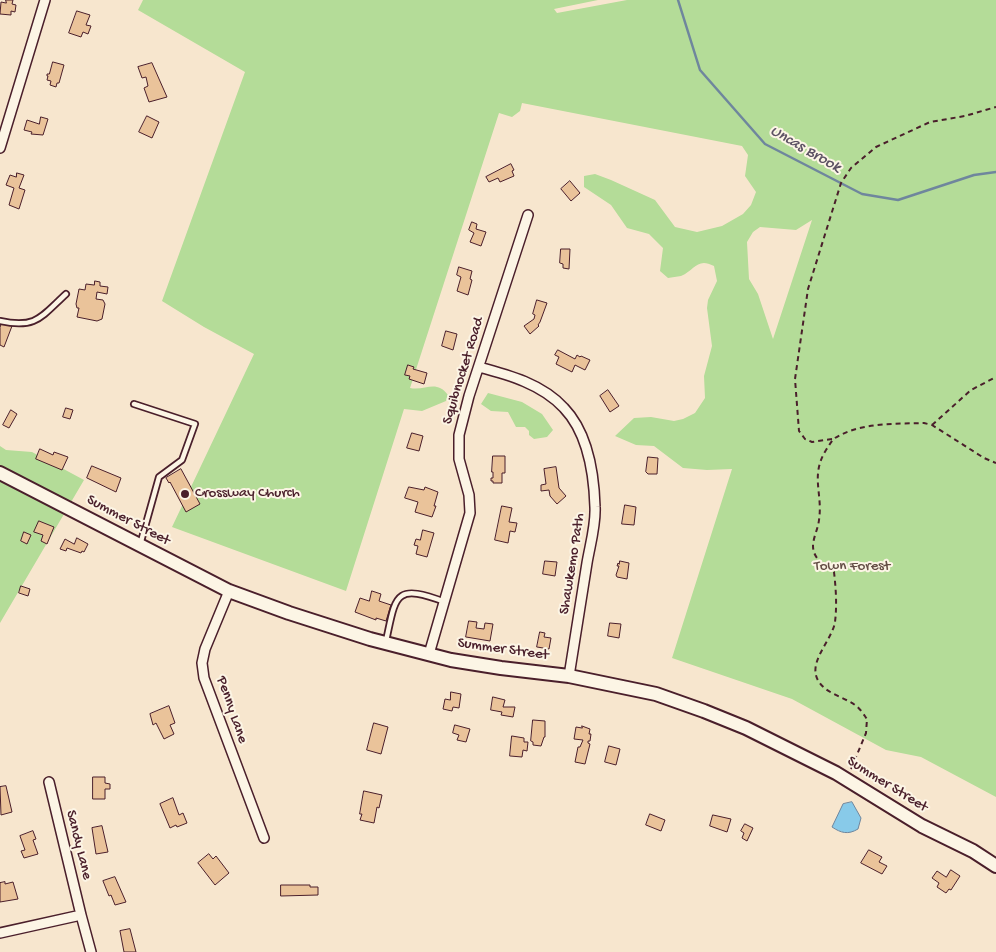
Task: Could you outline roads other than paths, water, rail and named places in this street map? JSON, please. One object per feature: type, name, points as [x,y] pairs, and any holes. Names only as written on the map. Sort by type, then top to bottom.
[{"type":"main road","name":"Summer Street","points":[[0,473],[229,590],[289,613],[385,643],[429,654],[501,668],[569,676],[656,694],[704,711],[746,728],[847,778],[922,826],[973,851],[996,866]]},
{"type":"street","points":[[0,148],[45,0]]},
{"type":"street","name":"Squibnocket Road","points":[[429,654],[470,513],[469,495],[459,460],[458,435],[528,215]]},
{"type":"street","name":"Shawkemo Path","points":[[480,368],[508,375],[546,393],[564,407],[575,422],[585,443],[593,478],[596,509],[569,676]]},
{"type":"street","name":"Penny Lane","points":[[229,590],[205,649],[202,663],[204,678],[264,838]]},
{"type":"street","name":"Sandy Lane","points":[[49,782],[91,952]]},
{"type":"street","points":[[0,933],[81,915]]},
{"type":"lane","points":[[0,321],[16,325],[30,324],[42,316],[66,294]]},
{"type":"lane","points":[[134,404],[195,424],[182,460],[159,477],[140,546]]},
{"type":"lane","points":[[385,643],[394,604],[400,597],[411,592],[445,602]]},
{"type":"water","points":[[852,802],[861,818],[858,829],[851,832],[838,831],[832,827],[843,804]]},
{"type":"waterway","name":"Uncas Brook","points":[[678,0],[700,70],[765,144],[862,194],[898,200],[974,175],[996,172]]},
{"type":"place","name":"Crossway Church","points":[[185,494]]},
{"type":"park label","name":"Town Forest","points":[[852,567]]}]
